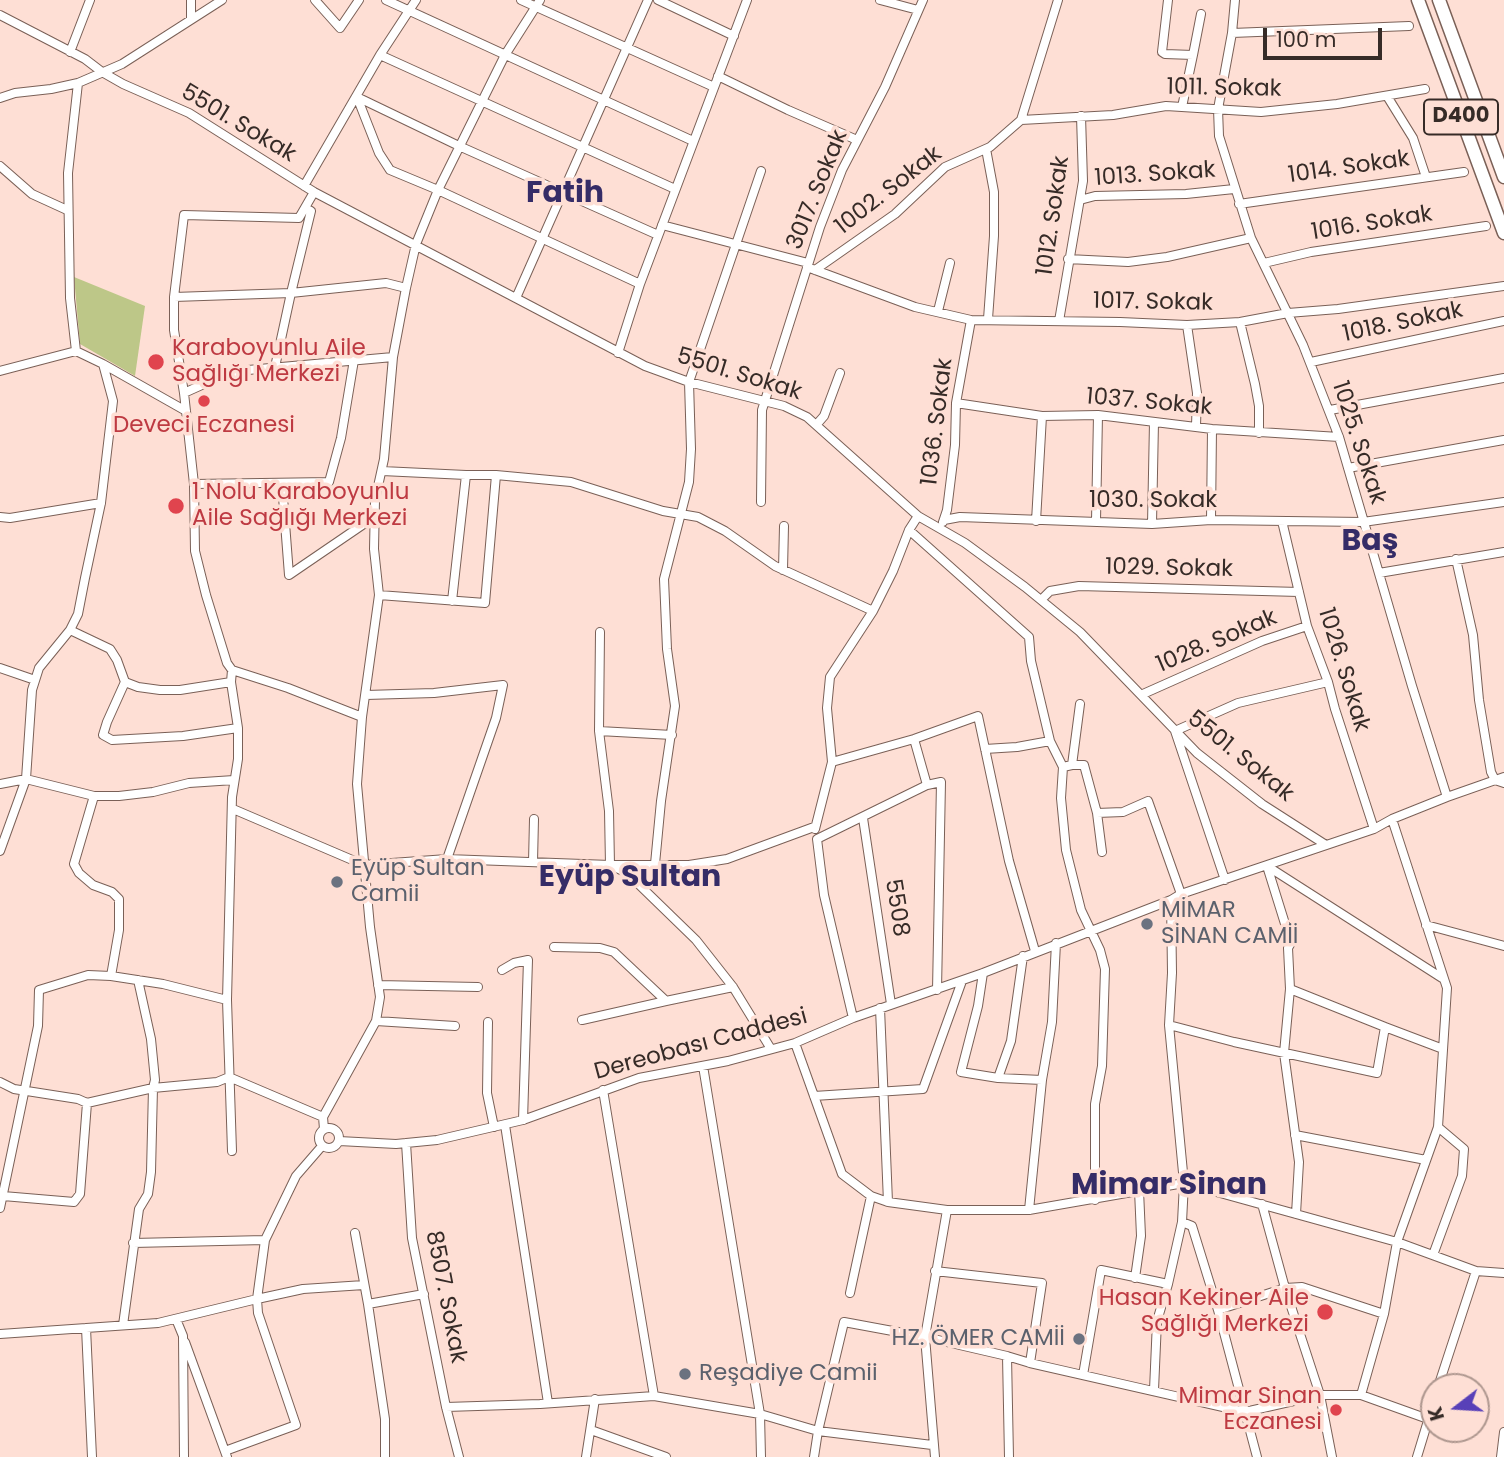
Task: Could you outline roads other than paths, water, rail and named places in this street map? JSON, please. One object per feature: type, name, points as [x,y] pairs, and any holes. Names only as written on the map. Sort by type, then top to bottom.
[{"type":"highway","name":"D400","points":[[1418,0],[1504,233]]},
{"type":"highway","name":"D400","points":[[1439,0],[1504,177]]},
{"type":"street","points":[[71,52],[90,0]]},
{"type":"street","points":[[191,0],[191,19]]},
{"type":"street","points":[[0,98],[78,83],[139,54],[222,0]]},
{"type":"street","points":[[315,0],[340,28],[359,0]]},
{"type":"street","points":[[387,0],[694,141]]},
{"type":"street","points":[[304,186],[380,55],[416,0]]},
{"type":"street","points":[[521,0],[537,4],[625,48],[714,87]]},
{"type":"street","points":[[516,298],[648,0]]},
{"type":"street","points":[[658,0],[734,36]]},
{"type":"street","points":[[618,353],[639,284],[747,0]]},
{"type":"street","points":[[880,0],[918,10]]},
{"type":"street","name":"3017. Sokak","points":[[761,502],[762,410],[842,170],[885,87],[923,0]]},
{"type":"street","points":[[1021,120],[1058,0]]},
{"type":"street","points":[[1168,0],[1162,52],[1193,55]]},
{"type":"street","name":"1025. Sokak","points":[[1235,0],[1232,33],[1218,109],[1219,136],[1251,238],[1311,362],[1330,410],[1447,797]]},
{"type":"street","points":[[322,1146],[318,1137],[324,1129],[323,1116],[376,1021],[380,997],[357,784],[362,717],[379,595],[374,549],[375,500],[382,471],[393,357],[416,244],[438,190],[505,55],[537,4]]},
{"type":"street","points":[[1182,107],[1201,14]]},
{"type":"street","name":"5501. Sokak","points":[[0,15],[71,52],[102,72],[189,113],[314,192],[618,353],[689,382],[797,411],[817,424],[918,516],[942,524],[1041,600],[1101,651],[1197,753],[1262,804],[1326,845]]},
{"type":"street","points":[[1232,33],[1409,26]]},
{"type":"street","points":[[380,55],[675,189]]},
{"type":"street","points":[[718,76],[857,140]]},
{"type":"street","points":[[76,351],[69,283],[67,211],[71,128],[78,83]]},
{"type":"street","name":"1011. Sokak","points":[[1021,120],[1113,115],[1154,107],[1261,113],[1425,89]]},
{"type":"street","points":[[1387,96],[1413,138],[1426,177]]},
{"type":"street","points":[[357,97],[658,235]]},
{"type":"street","points":[[357,97],[379,153],[390,170],[639,284]]},
{"type":"street","name":"1012. Sokak","points":[[1059,321],[1080,200],[1084,162],[1081,116]]},
{"type":"street","name":"1002. Sokak","points":[[810,267],[878,228],[945,167],[986,149],[1009,133],[1021,120]]},
{"type":"street","points":[[986,149],[994,192],[988,319]]},
{"type":"street","points":[[0,166],[32,194],[67,211]]},
{"type":"street","points":[[655,864],[675,706],[666,638],[664,579],[689,482],[689,382],[761,171]]},
{"type":"street","name":"1014. Sokak","points":[[1239,204],[1464,172]]},
{"type":"street","name":"1013. Sokak","points":[[1080,200],[1096,196],[1186,194],[1234,189]]},
{"type":"street","points":[[314,192],[299,218],[184,215],[174,297],[174,330],[194,484],[195,551],[227,663],[232,670],[288,688],[362,717]]},
{"type":"street","points":[[275,367],[311,211],[305,208]]},
{"type":"street","name":"1017. Sokak","points":[[662,225],[810,267],[915,307],[971,320],[1187,326],[1359,307],[1504,286]]},
{"type":"street","name":"1016. Sokak","points":[[1264,263],[1311,252],[1486,226]]},
{"type":"street","points":[[1068,259],[1128,262],[1167,257],[1251,238]]},
{"type":"street","points":[[938,311],[950,263]]},
{"type":"street","points":[[174,297],[291,293],[386,284],[406,288]]},
{"type":"street","name":"1036. Sokak","points":[[942,524],[947,510],[955,445],[956,402],[971,320]]},
{"type":"street","name":"1018. Sokak","points":[[1311,362],[1504,321]]},
{"type":"street","points":[[1240,322],[1259,406],[1259,433]]},
{"type":"street","points":[[1187,326],[1197,393],[1196,426]]},
{"type":"street","points":[[0,371],[76,351],[186,411]]},
{"type":"street","points":[[184,393],[215,379],[248,370],[393,357]]},
{"type":"street","points":[[194,484],[329,482],[341,438],[354,360]]},
{"type":"street","points":[[0,851],[26,779],[35,680],[39,668],[70,630],[78,614],[101,503],[113,401],[103,364]]},
{"type":"street","points":[[817,424],[824,416],[840,373]]},
{"type":"street","points":[[1330,410],[1504,378]]},
{"type":"street","name":"1037. Sokak","points":[[956,402],[1042,416],[1098,415],[1212,429],[1339,437]]},
{"type":"street","points":[[1096,521],[1098,415]]},
{"type":"street","points":[[1036,521],[1042,416]]},
{"type":"street","points":[[1152,524],[1154,422]]},
{"type":"street","points":[[1211,520],[1212,429]]},
{"type":"street","points":[[1348,468],[1504,440]]},
{"type":"street","points":[[382,471],[496,475],[571,482],[663,511],[698,517],[725,531],[783,570],[873,611]]},
{"type":"street","points":[[452,601],[466,475]]},
{"type":"street","points":[[379,595],[485,604],[496,475]]},
{"type":"street","points":[[282,484],[289,575],[374,517]]},
{"type":"street","name":"1030. Sokak","points":[[942,524],[960,517],[1152,524],[1211,520],[1363,522],[1504,502]]},
{"type":"street","points":[[0,517],[10,519],[101,503]]},
{"type":"street","points":[[853,1018],[824,895],[814,827],[832,762],[827,708],[830,677],[873,611],[909,530],[918,516]]},
{"type":"street","name":"1026. Sokak","points":[[1282,521],[1307,626],[1328,682],[1374,829]]},
{"type":"street","points":[[783,570],[784,526]]},
{"type":"street","points":[[909,530],[1029,637],[1031,661],[1050,741],[1068,766]]},
{"type":"street","points":[[1379,573],[1504,552]]},
{"type":"street","points":[[1456,559],[1472,627],[1481,719],[1491,772],[1494,780],[1504,783]]},
{"type":"street","name":"1029. Sokak","points":[[1041,600],[1050,591],[1079,586],[1299,592]]},
{"type":"street","name":"1028. Sokak","points":[[1143,694],[1262,640],[1307,626]]},
{"type":"street","points":[[70,630],[110,649],[125,682],[103,735],[112,740],[183,736],[238,728]]},
{"type":"street","points":[[600,632],[599,731],[609,811],[610,865]]},
{"type":"street","points":[[0,668],[35,680]]},
{"type":"street","points":[[232,670],[231,682],[238,728],[227,1000],[232,1151]]},
{"type":"street","points":[[125,682],[160,690],[231,682]]},
{"type":"street","points":[[1225,880],[1175,732],[1222,708],[1328,682]]},
{"type":"street","points":[[366,695],[423,694],[503,685],[496,718],[447,859]]},
{"type":"street","points":[[1080,704],[1061,798],[1066,850],[1081,911],[1100,950],[1105,969],[1105,1026],[1102,1066],[1095,1104],[1095,1200]]},
{"type":"street","points":[[832,762],[914,739],[978,716],[1009,861],[1035,951]]},
{"type":"street","points":[[599,731],[672,735]]},
{"type":"street","points":[[914,739],[927,785]]},
{"type":"street","points":[[985,749],[1050,741]]},
{"type":"street","points":[[1068,766],[1084,765],[1097,813],[1102,852]]},
{"type":"street","name":"Dereobası Caddesi","points":[[339,1141],[406,1143],[437,1140],[523,1120],[639,1078],[703,1066],[795,1043],[853,1018],[962,981],[1181,894],[1374,829],[1447,797],[1504,777]]},
{"type":"street","points":[[0,785],[26,779],[94,796],[119,796],[153,792],[189,783],[234,779]]},
{"type":"street","points":[[817,839],[927,785],[940,782],[937,990]]},
{"type":"street","points":[[94,796],[74,864],[86,879],[112,892],[119,899],[119,930],[111,976]]},
{"type":"street","points":[[1097,813],[1122,812],[1148,801],[1181,894]]},
{"type":"street","points":[[233,809],[364,866],[447,859],[689,865],[727,859],[814,827]]},
{"type":"street","name":"5508","points":[[863,818],[891,1004]]},
{"type":"street","points":[[533,862],[534,819]]},
{"type":"street","points":[[1361,1395],[1384,1314],[1397,1242],[1438,1127],[1447,988],[1392,819]]},
{"type":"street","points":[[610,865],[627,873],[696,940],[733,987],[771,1049]]},
{"type":"street","points":[[1267,866],[1443,978]]},
{"type":"street","points":[[1267,866],[1291,943],[1287,948],[1290,989],[1284,1054],[1299,1162],[1296,1214]]},
{"type":"street","points":[[1154,1390],[1157,1321],[1182,1222],[1184,1183],[1169,1025],[1172,973],[1171,900]]},
{"type":"street","points":[[1426,925],[1504,946]]},
{"type":"street","points":[[1029,1210],[1042,1080],[1052,1022],[1056,943]]},
{"type":"street","points":[[554,947],[600,947],[614,952],[666,1001]]},
{"type":"street","points":[[998,1078],[1011,1041],[1023,956]]},
{"type":"street","points":[[502,970],[514,963],[528,960],[523,1120]]},
{"type":"street","points":[[983,973],[978,1006],[961,1072],[998,1078],[1042,1080]]},
{"type":"street","points":[[0,1208],[38,1026],[39,990],[88,975],[111,976],[163,984],[227,1000]]},
{"type":"street","points":[[123,1325],[139,1209],[148,1194],[151,1172],[152,1088],[155,1080],[151,1040],[138,980]]},
{"type":"street","points":[[814,1096],[923,1089],[962,981]]},
{"type":"street","points":[[378,985],[478,987]]},
{"type":"street","points":[[582,1020],[733,987]]},
{"type":"street","points":[[1290,989],[1443,1049]]},
{"type":"street","points":[[880,1008],[888,1202]]},
{"type":"street","points":[[376,1021],[455,1026]]},
{"type":"street","points":[[488,1022],[487,1093],[495,1127]]},
{"type":"street","points":[[1169,1025],[1284,1054],[1377,1073],[1385,1027]]},
{"type":"street","points":[[795,1043],[842,1174],[872,1196],[888,1202],[947,1210],[1029,1210],[1184,1183],[1397,1242],[1476,1271],[1504,1273]]},
{"type":"street","points":[[703,1066],[760,1414],[761,1457]]},
{"type":"street","points":[[0,1082],[14,1089],[87,1103],[152,1088],[217,1082],[229,1077],[323,1116]]},
{"type":"street","points":[[603,1090],[654,1396]]},
{"type":"street","points":[[3,1196],[74,1202],[80,1194],[87,1103]]},
{"type":"street","points":[[505,1125],[548,1404]]},
{"type":"street","points":[[1433,1255],[1462,1176],[1464,1149],[1438,1127]]},
{"type":"street","points":[[322,1146],[332,1148],[339,1141],[337,1131],[324,1129]]},
{"type":"street","points":[[1295,1135],[1426,1160]]},
{"type":"street","name":"8507. Sokak","points":[[406,1143],[412,1238],[446,1407],[459,1457]]},
{"type":"street","points":[[176,1319],[226,1454],[296,1425],[258,1313],[257,1299],[265,1240],[296,1176],[322,1146]]},
{"type":"street","points":[[1135,1278],[1141,1237],[1139,1191]]},
{"type":"street","points":[[850,1293],[872,1196]]},
{"type":"street","points":[[1262,1204],[1320,1395],[1332,1457]]},
{"type":"street","points":[[935,1457],[925,1337],[947,1210]]},
{"type":"street","points":[[1182,1222],[1192,1226],[1257,1457]]},
{"type":"street","points":[[355,1233],[385,1419],[385,1457]]},
{"type":"street","points":[[133,1243],[265,1240]]},
{"type":"street","points":[[935,1270],[1042,1283],[1030,1363]]},
{"type":"street","points":[[1083,1375],[1101,1270],[1168,1284]]},
{"type":"street","points":[[1443,1373],[1476,1271]]},
{"type":"street","points":[[0,1334],[158,1323],[303,1289],[364,1284]]},
{"type":"street","points":[[1217,1310],[1286,1288],[1302,1287],[1384,1314]]},
{"type":"street","points":[[368,1304],[424,1294]]},
{"type":"street","points":[[814,1457],[844,1322],[925,1337],[1245,1412],[1320,1395],[1361,1395],[1420,1416]]},
{"type":"street","points":[[86,1328],[92,1457]]},
{"type":"street","points":[[183,1336],[184,1457]]},
{"type":"street","points":[[1007,1356],[1009,1457]]},
{"type":"street","points":[[446,1407],[548,1404],[654,1396],[760,1414],[818,1431],[932,1445]]},
{"type":"street","points":[[586,1457],[595,1399]]},
{"type":"street","points":[[591,1430],[666,1457]]},
{"type":"street","points":[[1501,1457],[1504,1432]]},
{"type":"place","name":"Karaboyunlu Aile Sağlığı Merkezi","points":[[156,362]]},
{"type":"place","name":"Deveci Eczanesi","points":[[204,401]]},
{"type":"place","name":"1 Nolu Karaboyunlu Aile Sağlığı Merkezi","points":[[176,506]]},
{"type":"place","name":"Eyüp Sultan Camii","points":[[337,882]]},
{"type":"place","name":"MİMAR SİNAN CAMİİ","points":[[1147,924]]},
{"type":"place","name":"Hasan Kekiner Aile Sağlığı Merkezi","points":[[1325,1312]]},
{"type":"place","name":"HZ. ÖMER CAMİİ","points":[[1079,1339]]},
{"type":"place","name":"Reşadiye Camii","points":[[685,1374]]},
{"type":"place","name":"Mimar Sinan Eczanesi","points":[[1336,1410]]},
{"type":"district","name":"Fatih","points":[[565,194]]},
{"type":"district","name":"Baş","points":[[1370,542]]},
{"type":"district","name":"Eyüp Sultan","points":[[630,878]]},
{"type":"district","name":"Mimar Sinan","points":[[1169,1186]]}]
